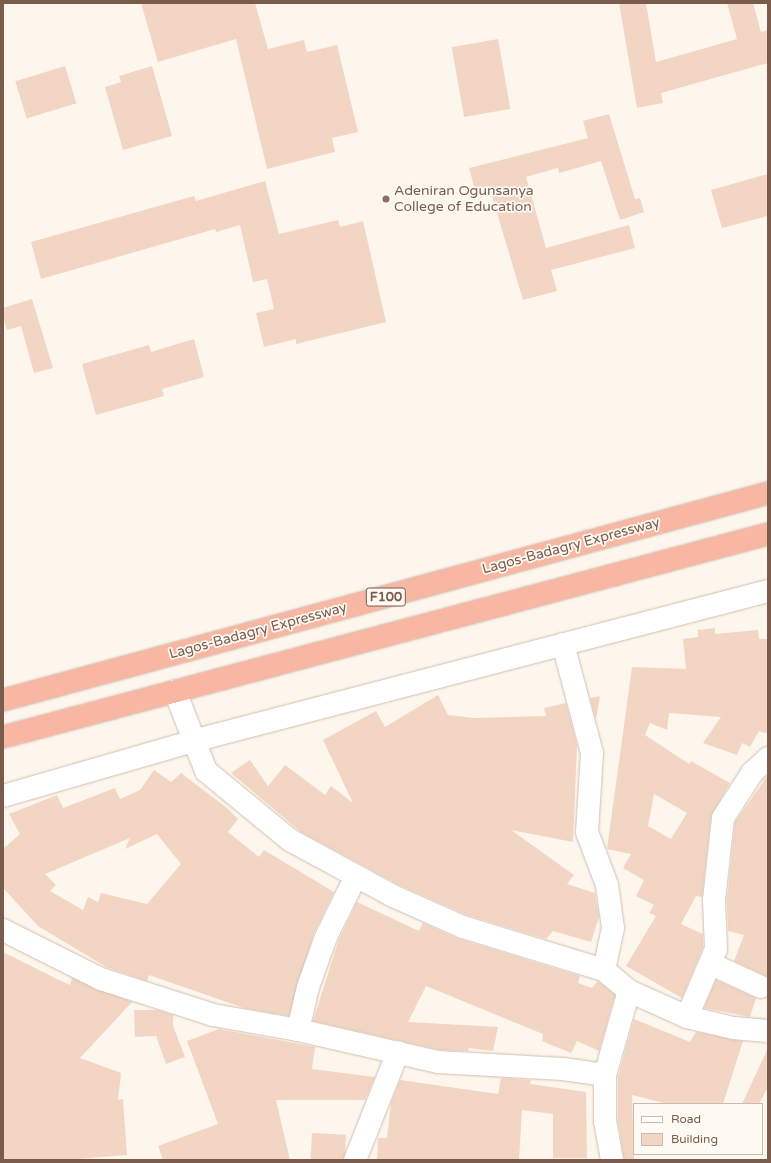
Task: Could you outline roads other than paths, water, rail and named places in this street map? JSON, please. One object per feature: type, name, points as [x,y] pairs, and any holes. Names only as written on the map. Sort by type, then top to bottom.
[{"type":"highway","name":"Lagos-Badagry Expressway","points":[[3,700],[768,493]]},
{"type":"highway","name":"F100","points":[[3,737],[768,534]]},
{"type":"street","points":[[3,796],[193,741],[768,591]]},
{"type":"street","points":[[563,644],[592,753],[587,832],[607,885],[613,928],[604,970]]},
{"type":"street","points":[[175,691],[193,741],[206,771],[290,840],[356,876],[463,927],[604,970],[629,991],[687,1017],[733,1028],[768,1031]]},
{"type":"street","points":[[687,1017],[711,964],[716,949],[714,900],[720,826],[752,773],[768,758]]},
{"type":"street","points":[[298,1030],[308,987],[326,937],[356,876]]},
{"type":"street","points":[[3,930],[101,979],[213,1015],[298,1030],[438,1062],[563,1069],[605,1075]]},
{"type":"street","points":[[711,964],[761,986]]},
{"type":"street","points":[[612,1160],[605,1122],[605,1075],[629,991]]},
{"type":"street","points":[[355,1160],[398,1052]]},
{"type":"place","name":"Adeniran Ogunsanya College of Education","points":[[386,199]]}]
